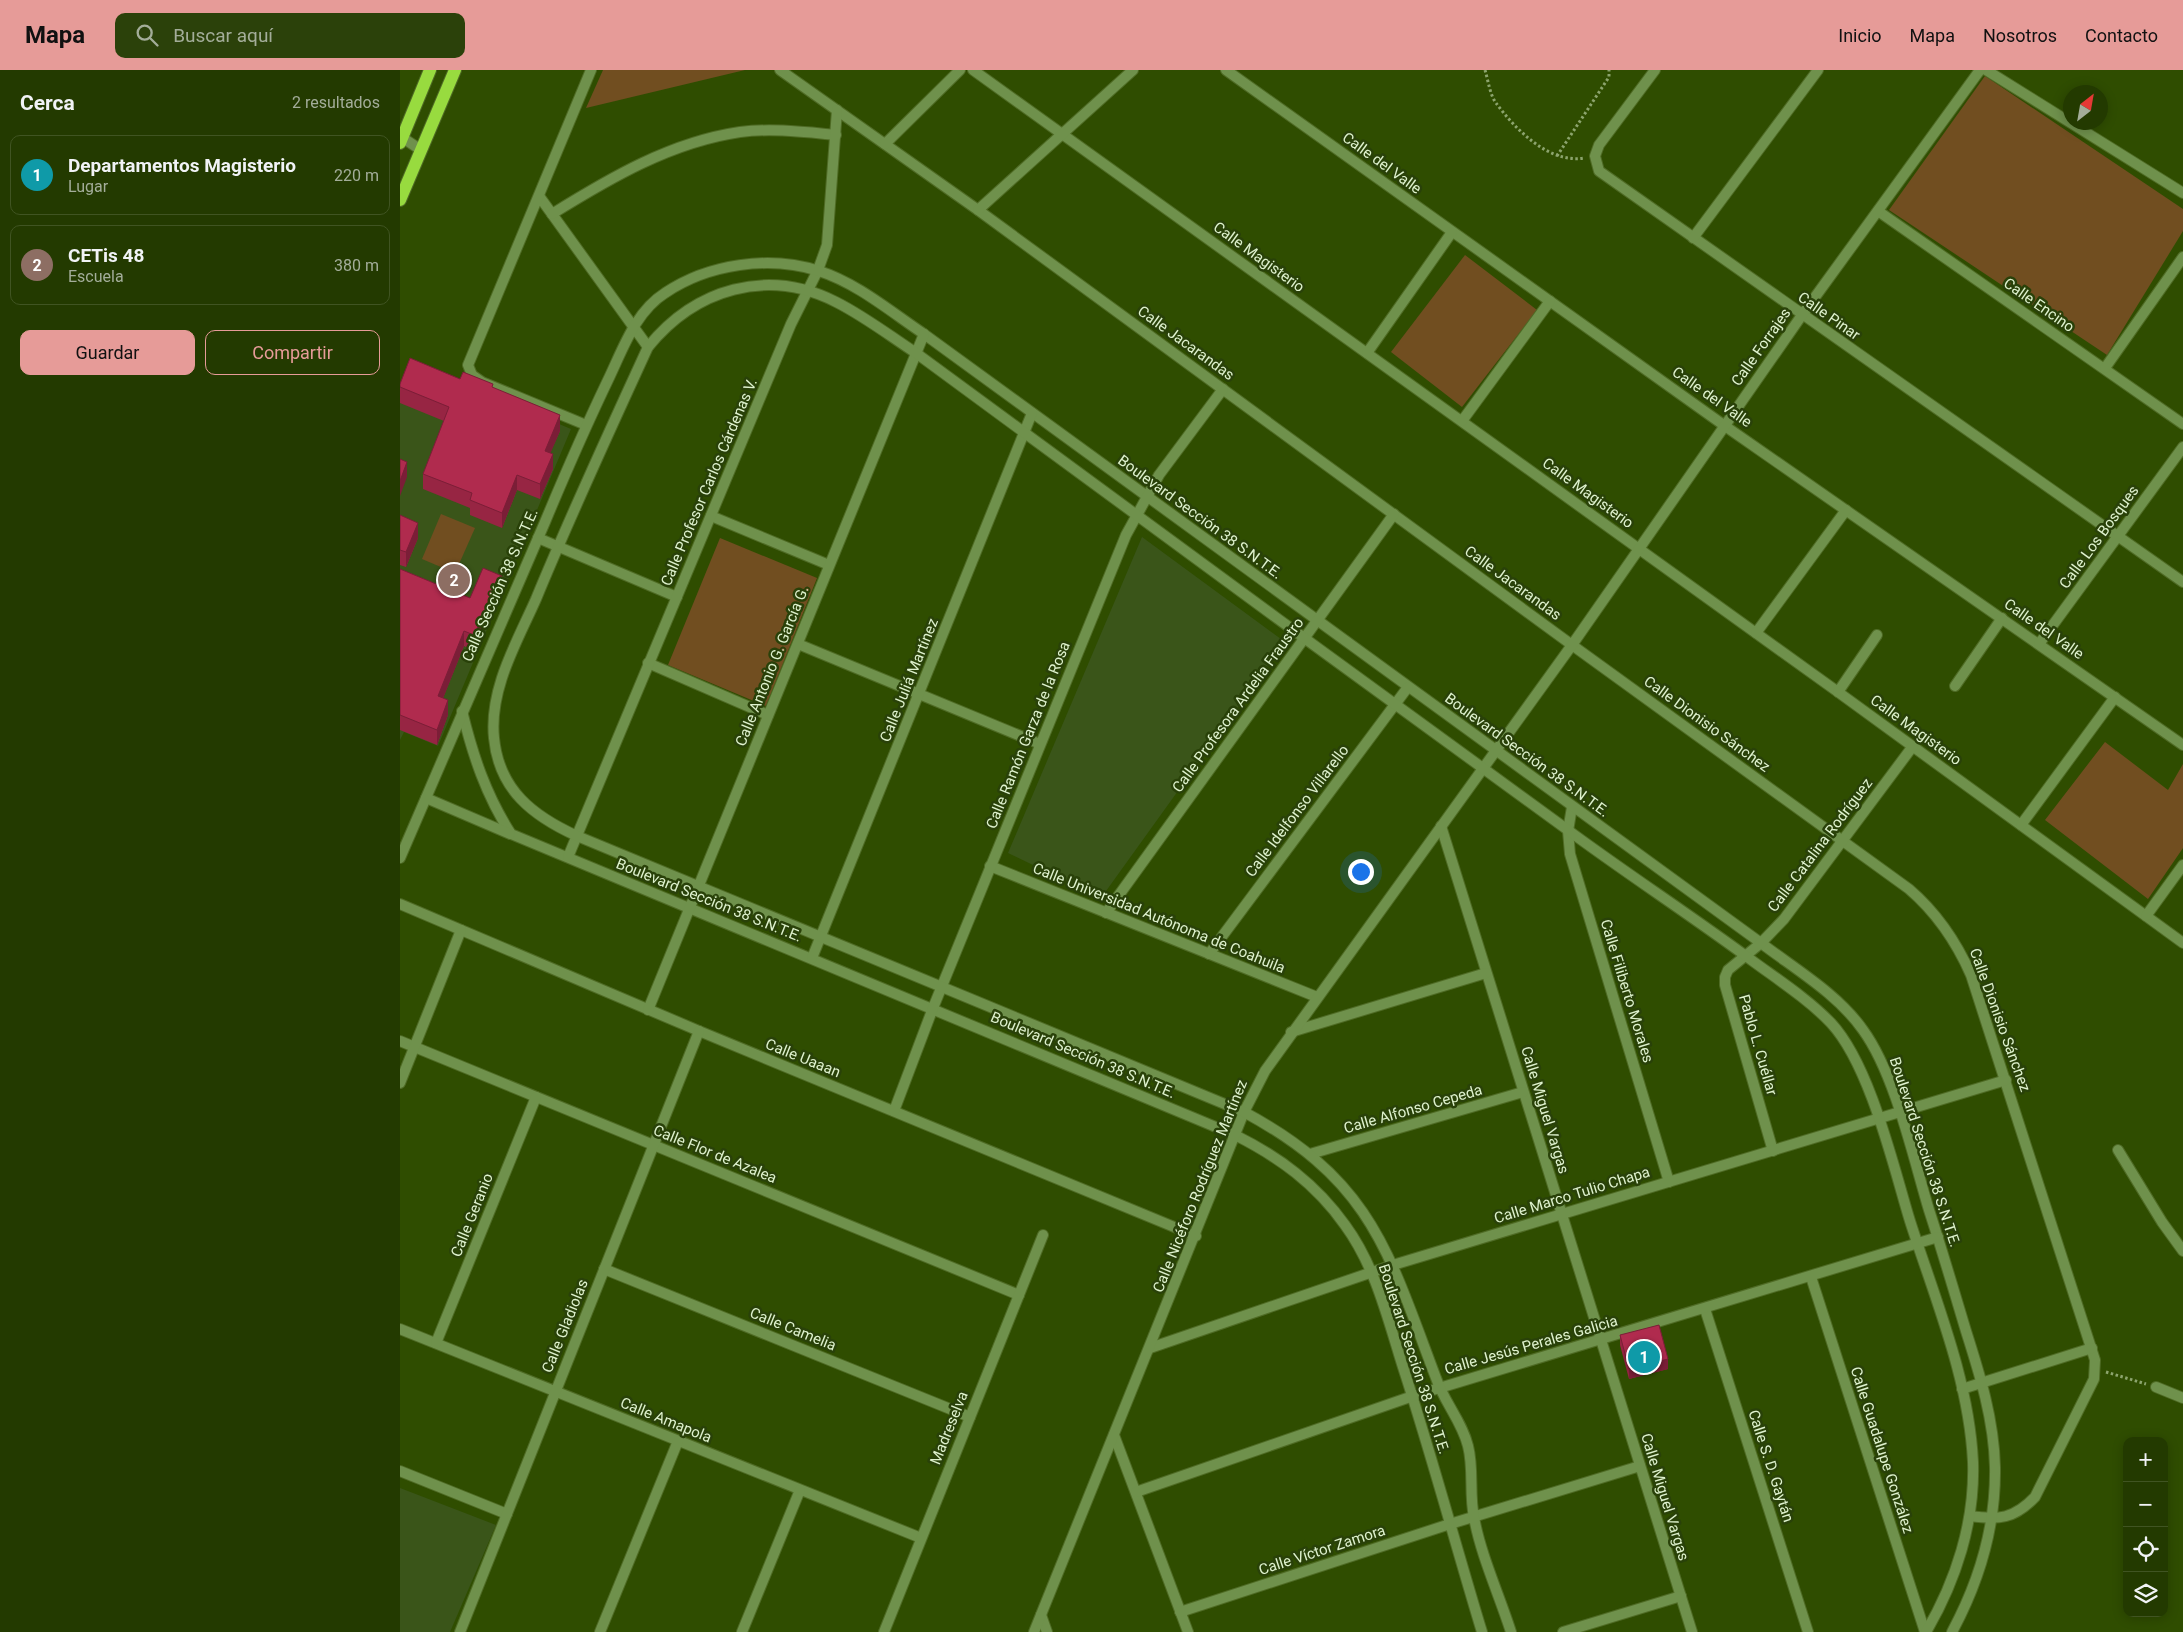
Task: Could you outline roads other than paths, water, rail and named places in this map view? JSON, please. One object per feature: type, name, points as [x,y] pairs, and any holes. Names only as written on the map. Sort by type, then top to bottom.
[{"type":"main road","points":[[401,138],[430,70]]},
{"type":"main road","points":[[400,200],[455,70]]},
{"type":"street","points":[[586,425],[482,382],[472,375],[468,365],[591,70]]},
{"type":"street","name":"Calle Jacarandas","points":[[780,70],[978,210],[1572,645]]},
{"type":"street","points":[[885,144],[960,70]]},
{"type":"street","name":"Calle Magisterio","points":[[973,70],[1913,746],[2183,943]]},
{"type":"street","points":[[978,210],[1133,70]]},
{"type":"street","name":"Calle del Valle","points":[[1226,70],[1725,426],[2183,745]]},
{"type":"street","name":"Calle Pinar","points":[[1655,70],[1599,145],[1595,156],[1599,171],[2183,582]]},
{"type":"street","points":[[1693,238],[1818,70]]},
{"type":"street","name":"Calle Forrajes","points":[[1572,645],[1802,315],[1980,70]]},
{"type":"street","points":[[1986,70],[2183,193]]},
{"type":"street","name":"Calle Profesor Carlos Cárdenas V.","points":[[568,857],[791,324],[818,270],[830,231],[837,110]]},
{"type":"street","points":[[552,214],[605,181],[641,163],[675,148],[707,138],[767,130],[836,135]]},
{"type":"street","points":[[401,138],[421,150]]},
{"type":"street","points":[[539,196],[648,347]]},
{"type":"street","name":"Calle Encino","points":[[1878,211],[2183,424]]},
{"type":"street","points":[[1367,353],[1452,232]]},
{"type":"street","points":[[2105,368],[2183,257]]},
{"type":"street","name":"Boulevard Sección 38 S.N.T.E.","points":[[634,327],[645,311],[662,294],[683,282],[705,273],[734,266],[764,264],[818,270],[862,292],[924,334],[1761,943],[1833,998],[1863,1030],[1875,1049],[1900,1112],[1982,1382],[1993,1434],[1995,1466],[1992,1519],[1984,1557],[1975,1584],[1952,1632]]},
{"type":"street","points":[[557,546],[648,347],[676,317],[710,296],[733,289],[756,286],[781,286],[808,291],[834,301],[857,314],[916,353],[1568,831],[1804,999],[1836,1029],[1856,1060],[1878,1120],[1962,1388],[1970,1432],[1973,1464],[1970,1516],[1956,1569],[1925,1632]]},
{"type":"street","points":[[1462,421],[1550,301]]},
{"type":"street","name":"Calle Sección 38 S.N.T.E.","points":[[400,858],[586,425],[634,327]]},
{"type":"street","name":"Calle Antonio G. García G.","points":[[648,1010],[924,334]]},
{"type":"street","name":"Calle Ramón Garza de la Rosa","points":[[894,1111],[990,866],[1136,514],[1146,496],[1223,388]]},
{"type":"street","name":"Calle Juliá Martínez","points":[[812,958],[1032,414]]},
{"type":"street","name":"Calle Los Bosques","points":[[2039,644],[2183,447]]},
{"type":"street","points":[[1756,633],[1846,510]]},
{"type":"street","name":"Calle Profesora Ardelia Fraustro","points":[[1106,912],[1394,514]]},
{"type":"street","points":[[711,516],[829,565]]},
{"type":"street","points":[[538,538],[677,597]]},
{"type":"street","name":"Boulevard Sección 38 S.N.T.E.","points":[[557,546],[497,693],[493,723],[497,757],[508,781],[528,807],[541,818],[577,836],[698,888],[1244,1112],[1270,1126],[1310,1154],[1347,1189],[1362,1209],[1393,1265],[1439,1388],[1462,1426],[1469,1447],[1473,1517],[1512,1632]]},
{"type":"street","points":[[1954,686],[2002,618]]},
{"type":"street","points":[[1838,692],[1877,635]]},
{"type":"street","points":[[798,644],[1040,744]]},
{"type":"street","name":"Calle Nicéforo Rodríguez Martínez","points":[[1034,1632],[1196,1236],[1244,1112],[1264,1071],[1572,645]]},
{"type":"street","name":"Calle Dionisio Sánchez","points":[[1572,645],[1909,888],[1926,903],[1952,937],[1972,975],[2092,1348],[2096,1369],[2090,1388],[2035,1497],[2025,1508],[2014,1515],[1992,1519]]},
{"type":"street","points":[[648,663],[768,715]]},
{"type":"street","name":"Calle Idelfonso Villarello","points":[[1209,954],[1408,687]]},
{"type":"street","points":[[2021,825],[2115,697]]},
{"type":"street","points":[[462,711],[476,766],[485,789],[511,834]]},
{"type":"street","name":"Calle Catalina Rodríguez","points":[[1746,956],[1784,919],[1913,746]]},
{"type":"street","name":"Boulevard Sección 38 S.N.T.E.","points":[[426,798],[1235,1135],[1262,1148],[1306,1180],[1346,1225],[1372,1272],[1413,1396],[1482,1632]]},
{"type":"street","name":"Calle Filiberto Morales","points":[[1572,807],[1568,831],[1570,854],[1669,1182]]},
{"type":"street","name":"Calle Miguel Vargas","points":[[1440,826],[1692,1632]]},
{"type":"street","points":[[2146,916],[2183,865]]},
{"type":"street","name":"Calle Universidad Autónoma de Coahuila","points":[[990,866],[1317,997]]},
{"type":"street","name":"Calle Uaaan","points":[[400,904],[648,1010],[1196,1236]]},
{"type":"street","points":[[400,1083],[460,930]]},
{"type":"street","name":"Pablo L. Cuéllar","points":[[1746,956],[1728,970],[1725,977],[1725,985],[1773,1151]]},
{"type":"street","points":[[1291,1032],[1486,973]]},
{"type":"street","name":"Calle Gladiolas","points":[[460,1632],[699,1031]]},
{"type":"street","name":"Calle Flor de Azalea","points":[[400,1041],[1019,1295]]},
{"type":"street","name":"Calle Marco Tulio Chapa","points":[[1150,1348],[1393,1265],[2006,1080]]},
{"type":"street","name":"Calle Alfonso Cepeda","points":[[1310,1154],[1523,1092]]},
{"type":"street","name":"Calle Geranio","points":[[436,1343],[536,1097]]},
{"type":"street","points":[[2118,1150],[2162,1222],[2183,1251]]},
{"type":"street","name":"Madreselva","points":[[884,1632],[1043,1235]]},
{"type":"street","name":"Calle Jesús Perales Galicia","points":[[1136,1492],[1413,1396],[1601,1341],[1938,1238]]},
{"type":"street","name":"Calle Camelia","points":[[604,1269],[970,1417]]},
{"type":"street","name":"Calle Guadalupe González","points":[[1811,1276],[1925,1632]]},
{"type":"street","name":"Calle S. D. Gaytán","points":[[1705,1309],[1808,1632]]},
{"type":"street","name":"Calle Amapola","points":[[400,1329],[921,1538]]},
{"type":"street","points":[[1962,1388],[2092,1348]]},
{"type":"street","points":[[2156,1387],[2183,1398]]},
{"type":"street","points":[[1114,1435],[1188,1632]]},
{"type":"street","points":[[600,1632],[678,1441]]},
{"type":"street","name":"Calle Víctor Zamora","points":[[1180,1612],[1450,1524],[1640,1466]]},
{"type":"street","points":[[400,1471],[507,1514]]},
{"type":"street","points":[[742,1632],[800,1490]]},
{"type":"street","points":[[1970,1516],[1992,1519]]},
{"type":"street","points":[[1563,1632],[1681,1596]]},
{"type":"street","points":[[1041,1615],[1047,1632]]},
{"type":"place","name":"CETis 48","points":[[454,580]]},
{"type":"place","name":"Departamentos Magisterio","points":[[1644,1357]]}]
